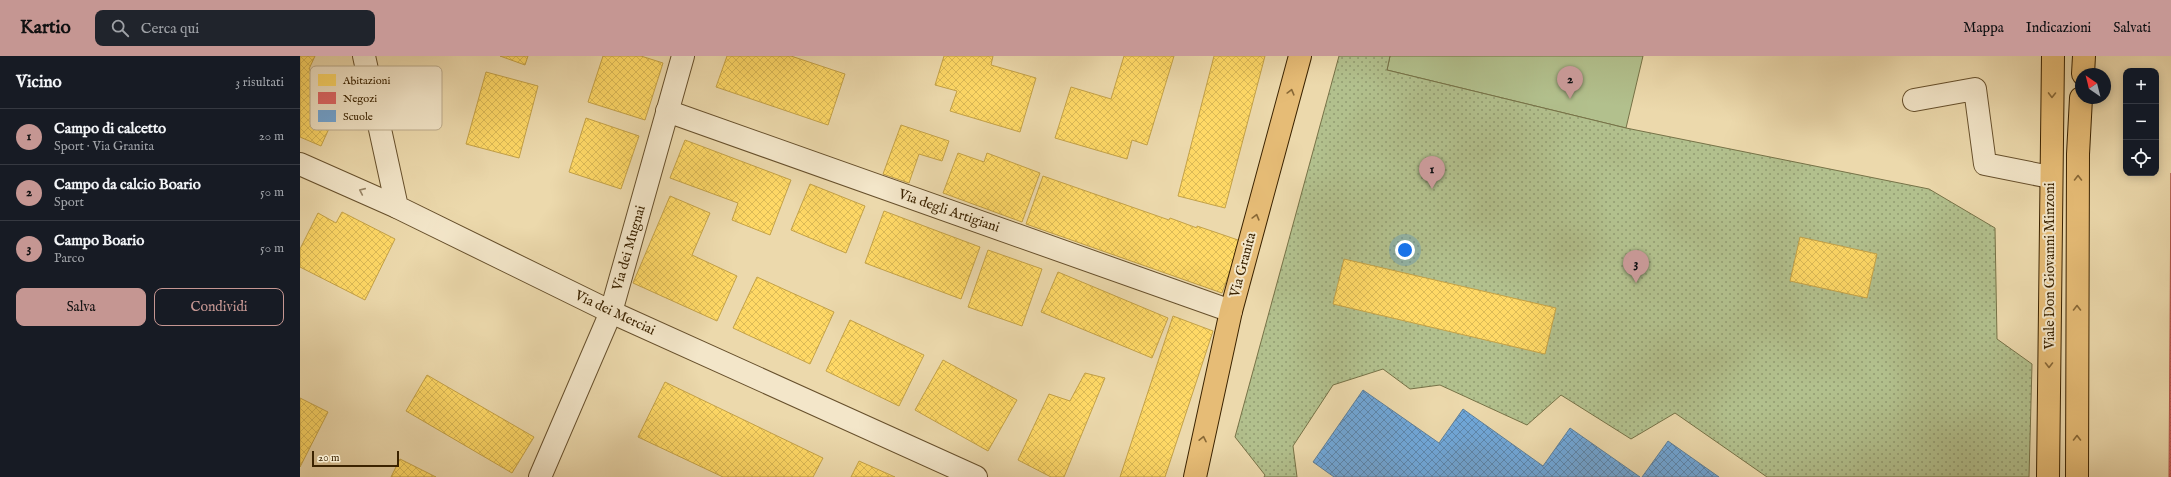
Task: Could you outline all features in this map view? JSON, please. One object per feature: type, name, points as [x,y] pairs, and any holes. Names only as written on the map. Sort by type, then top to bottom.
[{"type":"main road","name":"Via Granita","points":[[1195,477],[1231,311],[1300,56]]},
{"type":"main road","name":"Viale Don Giovanni Minzoni","points":[[2048,477],[2050,177],[2053,56]]},
{"type":"main road","points":[[2083,68],[2084,56]]},
{"type":"main road","name":"Viale Don Giovanni Minzoni","points":[[2077,477],[2078,154],[2081,104]]},
{"type":"street","points":[[364,56],[366,66]]},
{"type":"street","name":"Via dei Mugnai","points":[[540,477],[611,312],[683,56]]},
{"type":"street","points":[[1914,100],[1975,89],[1985,164],[2050,177]]},
{"type":"street","name":"Via degli Artigiani","points":[[668,111],[1231,311]]},
{"type":"street","points":[[380,130],[397,206]]},
{"type":"street","name":"Via dei Merciai","points":[[300,164],[397,206],[611,312],[976,477]]},
{"type":"green space","points":[[1339,56],[1390,56],[1387,70],[1626,128],[1929,189],[1995,228],[1997,339],[2032,364],[2029,477],[1767,477],[1675,413],[1631,439],[1561,395],[1527,425],[1440,385],[1410,389],[1383,369],[1333,385],[1293,446],[1297,477],[1264,477],[1265,475],[1235,437]]},
{"type":"green space","points":[[1390,56],[1643,56],[1626,128],[1387,70]]},
{"type":"building: Abitazioni","points":[[300,56],[315,56],[309,69],[310,130],[328,130],[321,146],[300,137]]},
{"type":"building: Abitazioni","points":[[500,56],[528,56],[525,65]]},
{"type":"building: Abitazioni","points":[[603,56],[641,56],[663,63],[645,120],[588,102]]},
{"type":"building: Abitazioni","points":[[727,56],[791,56],[845,74],[828,125],[716,87]]},
{"type":"building: Abitazioni","points":[[944,56],[993,56],[991,65],[1036,78],[1020,132],[950,111],[957,91],[935,85]]},
{"type":"building: Abitazioni","points":[[1124,56],[1174,56],[1147,145],[1132,140],[1127,159],[1055,138],[1071,87],[1111,99]]},
{"type":"building: Abitazioni","points":[[1214,56],[1265,56],[1225,208],[1178,196]]},
{"type":"building: Abitazioni","points":[[486,72],[538,86],[519,158],[466,144]]},
{"type":"building: Abitazioni","points":[[586,118],[639,136],[621,189],[569,172]]},
{"type":"building: Abitazioni","points":[[901,125],[949,141],[942,161],[919,154],[909,183],[883,174]]},
{"type":"building: Abitazioni","points":[[685,140],[791,180],[770,235],[732,220],[738,203],[670,178]]},
{"type":"building: Abitazioni","points":[[958,153],[984,162],[987,153],[1040,173],[1022,222],[943,193]]},
{"type":"building: Abitazioni","points":[[1043,176],[1169,220],[1170,218],[1241,241],[1222,293],[1026,224]]},
{"type":"building: Abitazioni","points":[[810,184],[865,206],[846,253],[791,230]]},
{"type":"building: Abitazioni","points":[[670,196],[710,213],[692,255],[737,276],[717,321],[633,283]]},
{"type":"building: Abitazioni","points":[[884,211],[980,247],[961,299],[865,263]]},
{"type":"building: Abitazioni","points":[[342,212],[395,239],[365,300],[300,267],[300,249],[318,213],[336,223]]},
{"type":"building: Abitazioni","points":[[1800,237],[1877,254],[1867,298],[1790,281]]},
{"type":"building: Abitazioni","points":[[988,250],[1042,269],[1022,326],[968,307]]},
{"type":"building: Abitazioni","points":[[1344,259],[1556,308],[1545,354],[1333,304]]},
{"type":"building: Abitazioni","points":[[1058,272],[1168,318],[1152,358],[1041,312]]},
{"type":"building: Abitazioni","points":[[757,277],[834,312],[810,364],[733,328]]},
{"type":"building: Abitazioni","points":[[1173,316],[1213,331],[1165,477],[1120,477]]},
{"type":"building: Abitazioni","points":[[850,320],[924,355],[899,406],[826,371]]},
{"type":"building: Abitazioni","points":[[943,360],[1017,400],[988,451],[915,410]]},
{"type":"building: Abitazioni","points":[[1085,373],[1105,378],[1064,477],[1051,477],[1018,460],[1049,394],[1070,401]]},
{"type":"building: Abitazioni","points":[[427,375],[534,437],[512,473],[406,411]]},
{"type":"building: Abitazioni","points":[[665,382],[823,458],[813,477],[723,477],[638,437]]},
{"type":"building: Abitazioni","points":[[300,398],[328,412],[300,467]]},
{"type":"building: Abitazioni","points":[[400,459],[436,477],[391,477]]},
{"type":"building: Abitazioni","points":[[859,461],[895,477],[851,477]]},
{"type":"building: Negozi","points":[[2171,173],[2171,477],[2169,477]]},
{"type":"building: Scuole","points":[[1363,390],[1439,443],[1463,409],[1543,466],[1570,428],[1640,477],[1334,477],[1313,462]]},
{"type":"building: Scuole","points":[[1668,441],[1719,477],[1642,477]]},
{"type":"place","name":"Campo da calcio Boario","points":[[1570,99]]},
{"type":"place","name":"Campo di calcetto","points":[[1432,189]]},
{"type":"place","name":"Campo Boario","points":[[1636,283]]}]
